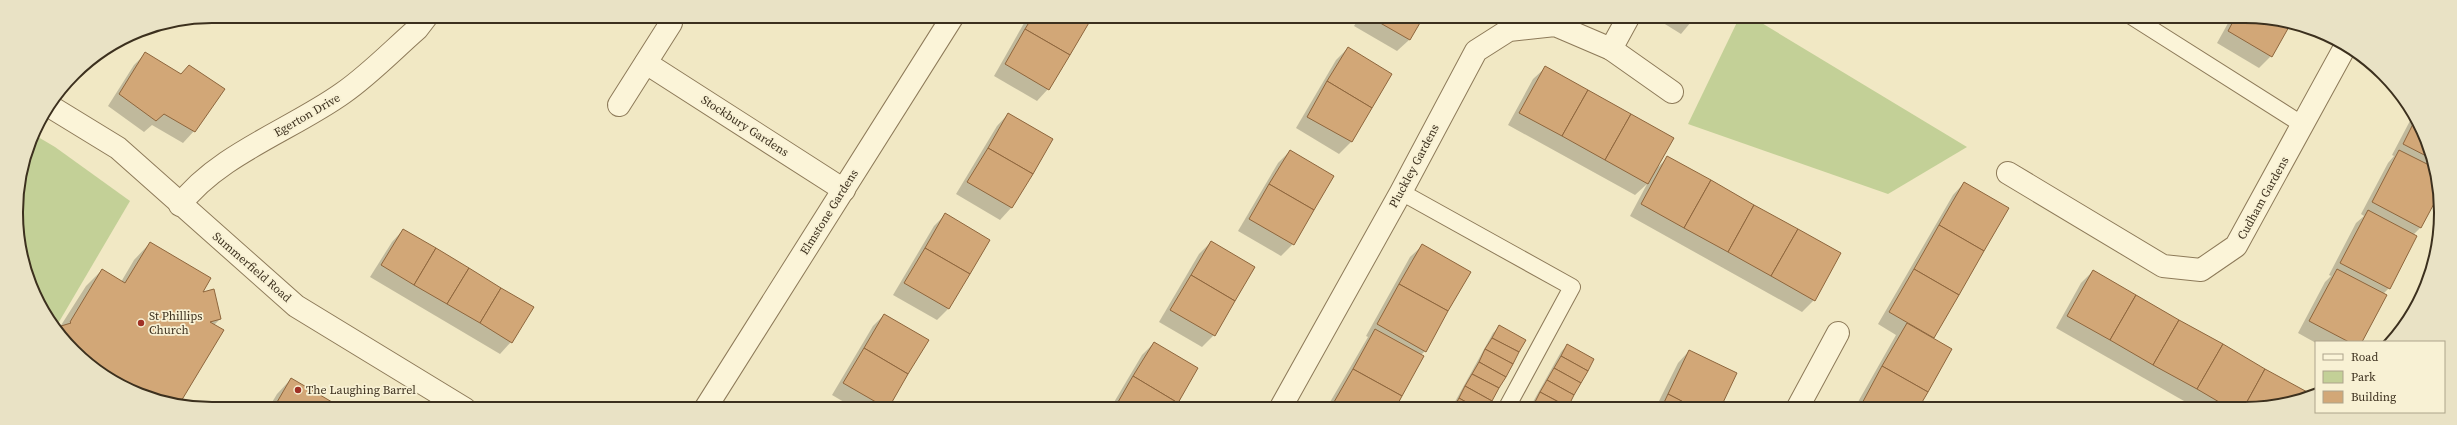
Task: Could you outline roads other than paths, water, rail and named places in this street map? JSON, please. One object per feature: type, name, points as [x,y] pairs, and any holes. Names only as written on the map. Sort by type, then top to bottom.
[{"type":"street","name":"Egerton Drive","points":[[180,205],[194,187],[262,140],[344,93],[414,23]]},
{"type":"street","points":[[619,105],[671,23]]},
{"type":"street","name":"Elmstone Gardens","points":[[709,402],[949,23]]},
{"type":"street","points":[[1611,49],[1625,23]]},
{"type":"street","name":"Pluckley Gardens","points":[[1284,402],[1401,192],[1476,51],[1509,30],[1555,25],[1611,49],[1672,92]]},
{"type":"street","name":"Cudham Gardens","points":[[2008,173],[2163,266],[2201,270],[2236,246],[2343,51]]},
{"type":"street","name":"Stockbury Gardens","points":[[646,62],[844,190]]},
{"type":"street","name":"Summerfield Road","points":[[54,109],[118,148],[180,205],[296,306],[450,402]]},
{"type":"street","points":[[1801,402],[1838,333]]},
{"type":"lane","points":[[2141,23],[2303,125]]},
{"type":"lane","points":[[1401,192],[1572,287],[1510,402]]},
{"type":"place","name":"St Phillips Church","points":[[141,323]]},
{"type":"place","name":"The Laughing Barrel","points":[[298,390]]}]
